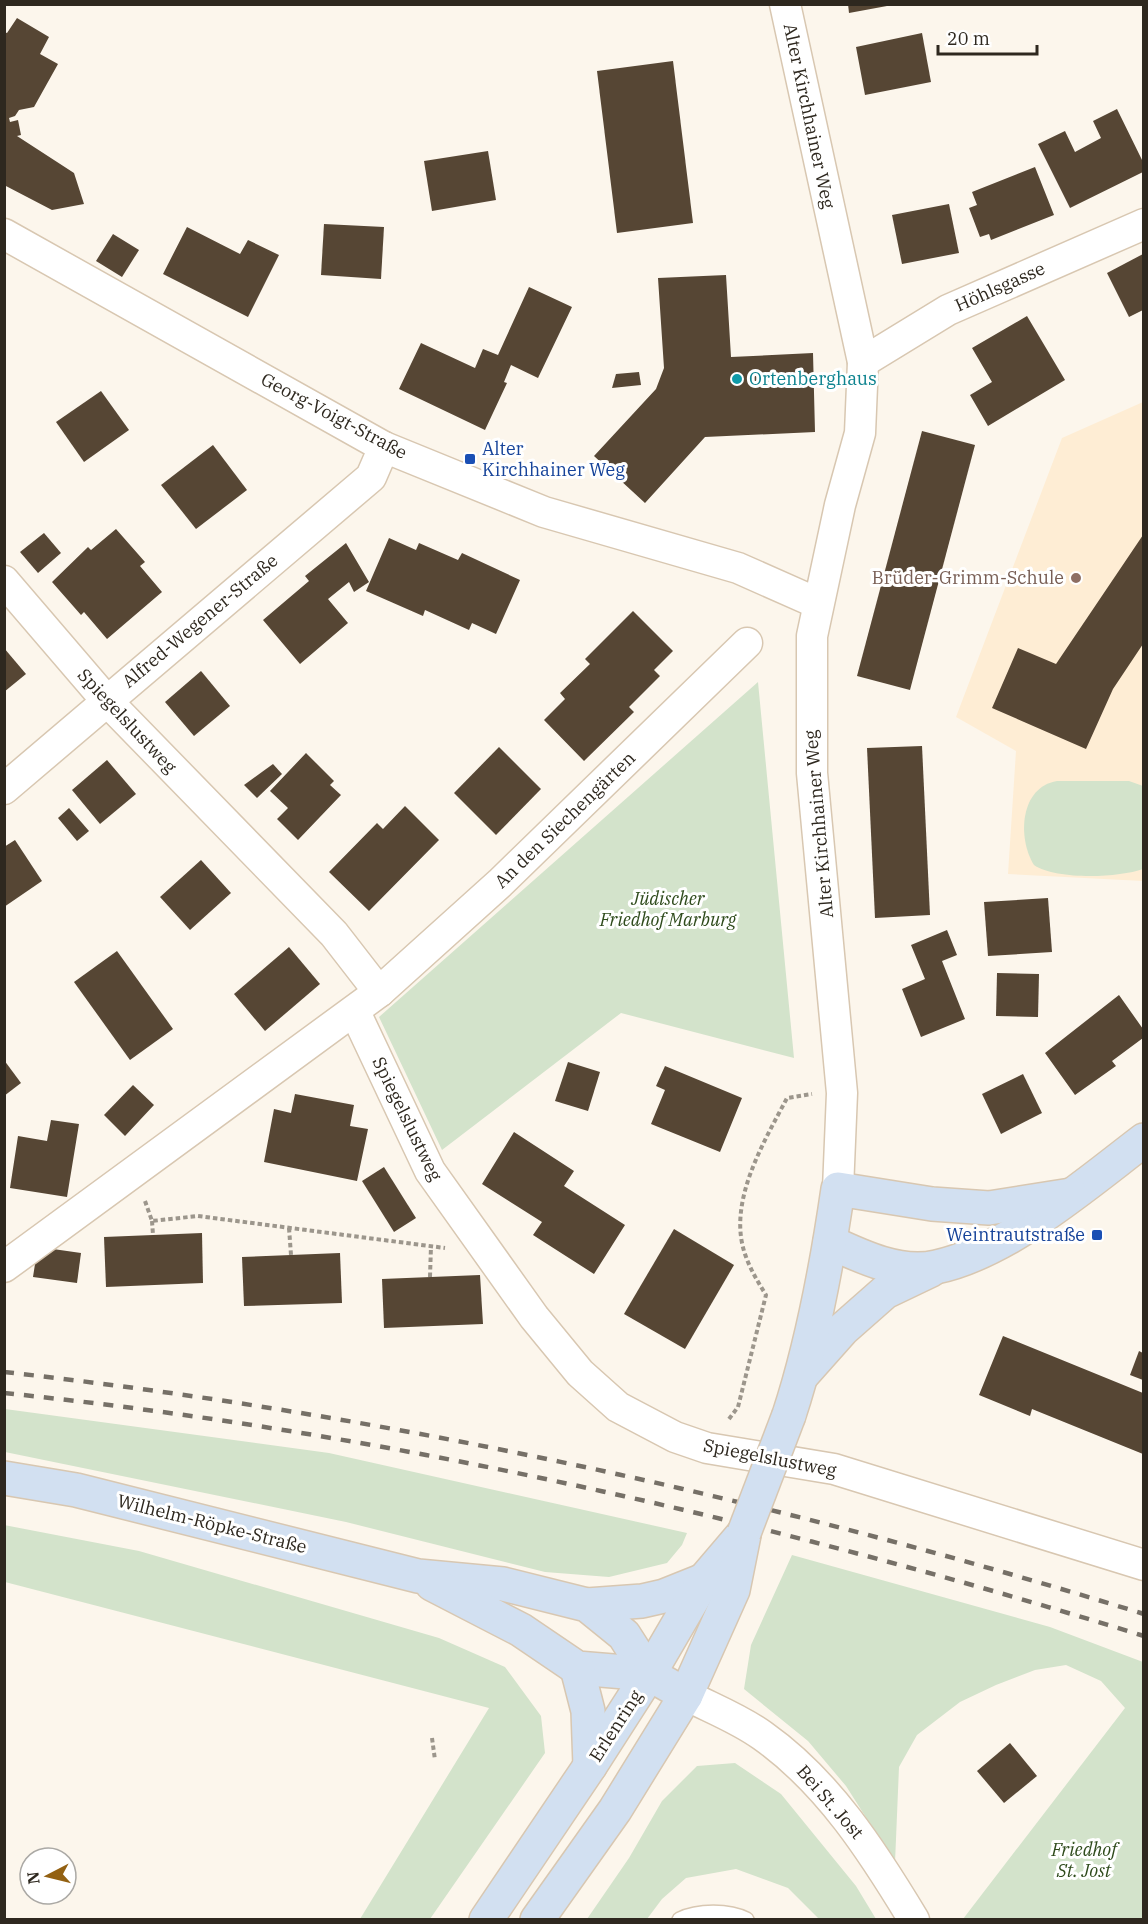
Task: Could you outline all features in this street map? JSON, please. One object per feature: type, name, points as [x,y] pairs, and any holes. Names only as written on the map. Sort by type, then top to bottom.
[{"type":"main road","points":[[802,1375],[843,1329],[885,1292],[935,1268],[976,1253],[1024,1228],[1143,1140]]},
{"type":"main road","points":[[838,1189],[932,1204],[989,1208],[1071,1195]]},
{"type":"main road","name":"Erlenring","points":[[537,1920],[615,1810],[686,1695],[733,1590],[744,1533],[802,1375],[830,1242],[838,1189]]},
{"type":"main road","points":[[830,1242],[890,1266],[935,1268]]},
{"type":"main road","name":"Wilhelm-Röpke-Straße","points":[[4,1478],[87,1492],[418,1576],[503,1584],[587,1605],[624,1635],[650,1674]]},
{"type":"main road","name":"Erlenring","points":[[486,1920],[591,1766],[650,1674],[704,1580],[744,1533]]},
{"type":"main road","name":"Wilhelm-Röpke-Straße","points":[[418,1576],[521,1630],[577,1668],[650,1674]]},
{"type":"main road","points":[[587,1605],[642,1601],[664,1596],[704,1580]]},
{"type":"main road","points":[[577,1668],[588,1711],[591,1766]]},
{"type":"main road","points":[[650,1674],[686,1695]]},
{"type":"street","name":"Alter Kirchhainer Weg","points":[[785,4],[862,362],[860,434],[817,603],[812,636],[812,772],[842,1093],[838,1189]]},
{"type":"street","name":"Höhlsgasse","points":[[862,362],[948,310],[1143,224]]},
{"type":"street","name":"Georg-Voigt-Straße","points":[[4,234],[384,447],[544,512],[738,568],[817,603]]},
{"type":"street","name":"Alfred-Wegener-Straße","points":[[4,789],[371,477],[384,447]]},
{"type":"street","name":"Spiegelslustweg","points":[[4,581],[106,700],[334,933],[379,992]]},
{"type":"street","name":"An den Siechengärten","points":[[379,992],[500,883],[747,643]]},
{"type":"street","points":[[4,1267],[355,1012],[379,992]]},
{"type":"street","name":"Spiegelslustweg","points":[[355,1012],[430,1172],[534,1317],[580,1373],[618,1407],[675,1437],[707,1448],[834,1469],[1143,1565]]},
{"type":"street","name":"Bei St. Jost","points":[[686,1695],[761,1734],[801,1766],[873,1852],[914,1920]]},
{"type":"lane","points":[[680,1920],[700,1914],[724,1914],[746,1920]]},
{"type":"path","points":[[707,1448],[738,1407],[766,1295],[744,1252],[740,1224],[744,1197],[761,1148],[787,1098],[808,1094],[842,1093]]},
{"type":"path","points":[[135,1172],[152,1221],[153,1235]]},
{"type":"path","points":[[152,1221],[198,1216],[470,1252],[482,1245]]},
{"type":"path","points":[[289,1228],[291,1255]]},
{"type":"path","points":[[430,1277],[431,1246]]},
{"type":"path","points":[[432,1738],[435,1760]]},
{"type":"shaded area","name":"Brüder-Grimm-Schule","points":[[1143,402],[1143,881],[1008,874],[1016,751],[956,717],[1062,438]]},
{"type":"green space","name":"Jüdischer Friedhof Marburg","points":[[758,682],[794,1058],[621,1013],[442,1150],[379,1017]]},
{"type":"green space","points":[[1057,781],[1129,781],[1143,786],[1143,869],[1103,876],[1087,876],[1057,873],[1034,865],[1025,841],[1025,815],[1035,793],[1045,785]]},
{"type":"green space","points":[[5,1409],[329,1453],[687,1533],[682,1545],[667,1563],[609,1577],[545,1572],[346,1522],[5,1452]]},
{"type":"green space","points":[[4,1525],[139,1551],[439,1638],[505,1667],[541,1716],[545,1753],[430,1919],[360,1919],[489,1708],[5,1582]]},
{"type":"green space","name":"Friedhof St. Jost","points":[[792,1555],[1050,1627],[1143,1662],[1143,1919],[963,1919],[1125,1708],[1101,1681],[1066,1665],[1035,1670],[996,1685],[960,1702],[917,1735],[899,1767],[895,1863],[846,1786],[808,1741],[744,1689],[751,1645]]},
{"type":"green space","points":[[735,1763],[781,1794],[856,1886],[876,1919],[819,1919],[788,1888],[736,1869],[686,1878],[662,1899],[647,1919],[587,1919],[629,1858],[662,1801],[697,1766]]},
{"type":"building","points":[[848,4],[887,4],[887,6],[849,13]]},
{"type":"building","points":[[17,18],[49,37],[40,54],[58,64],[34,107],[19,110],[15,116],[9,118],[10,122],[18,120],[21,135],[17,136],[74,173],[84,204],[52,210],[4,185],[4,32],[7,33]]},
{"type":"building","points":[[922,33],[931,82],[865,95],[856,47]]},
{"type":"building","points":[[673,61],[693,223],[617,233],[597,71]]},
{"type":"building","points":[[1117,109],[1143,162],[1143,172],[1070,208],[1038,144],[1065,131],[1075,152],[1101,138],[1093,121]]},
{"type":"building","points":[[488,151],[496,200],[432,211],[424,161]]},
{"type":"building","points":[[1035,167],[1054,215],[991,240],[989,234],[980,237],[969,208],[977,205],[972,192]]},
{"type":"building","points":[[949,204],[959,253],[902,264],[892,215]]},
{"type":"building","points":[[324,224],[384,227],[381,279],[321,275]]},
{"type":"building","points":[[187,227],[240,254],[248,240],[279,255],[248,317],[163,274]]},
{"type":"building","points":[[113,234],[139,250],[122,277],[96,261]]},
{"type":"building","points":[[1143,254],[1143,310],[1129,317],[1107,273]]},
{"type":"building","name":"Ortenberghaus","points":[[726,275],[731,357],[813,353],[815,432],[705,437],[645,503],[594,456],[656,389],[664,368],[658,278]]},
{"type":"building","points":[[529,287],[572,307],[538,378],[511,365],[504,382],[507,383],[485,430],[399,389],[421,343],[475,368],[483,349],[498,355]]},
{"type":"building","points":[[1027,316],[1065,380],[988,426],[970,395],[992,382],[972,348]]},
{"type":"building","points":[[639,372],[641,385],[612,388],[616,374]]},
{"type":"building","points":[[101,391],[129,430],[84,462],[56,422]]},
{"type":"building","points":[[922,431],[975,445],[910,690],[857,676]]},
{"type":"building","points":[[213,445],[247,490],[196,529],[161,485]]},
{"type":"building","points":[[116,529],[145,562],[140,566],[162,592],[107,639],[84,612],[81,615],[52,582],[88,547],[91,550]]},
{"type":"building","points":[[44,533],[61,553],[38,573],[20,552]]},
{"type":"building","points":[[1143,535],[1143,644],[1113,689],[1086,749],[992,708],[1018,648],[1056,664]]},
{"type":"building","points":[[389,538],[416,550],[419,543],[458,560],[462,553],[520,580],[496,634],[472,623],[469,630],[425,610],[423,616],[366,591]]},
{"type":"building","points":[[346,543],[369,582],[354,592],[349,582],[328,599],[348,623],[300,664],[263,620],[309,581],[305,576]]},
{"type":"building","points":[[633,611],[673,651],[654,670],[660,676],[629,707],[634,712],[584,761],[544,720],[565,699],[560,693],[590,664],[585,659]]},
{"type":"building","points":[[4,648],[26,674],[4,692]]},
{"type":"building","points":[[201,671],[230,706],[194,736],[165,702]]},
{"type":"building","points":[[922,746],[930,915],[875,918],[867,748]]},
{"type":"building","points":[[499,747],[541,789],[496,835],[454,793]]},
{"type":"building","points":[[306,753],[334,781],[330,785],[341,795],[298,840],[277,819],[288,808],[270,791]]},
{"type":"building","points":[[107,760],[136,794],[100,824],[72,790]]},
{"type":"building","points":[[273,764],[282,774],[257,798],[244,785]]},
{"type":"building","points":[[405,806],[439,840],[369,911],[329,872],[377,823],[383,829]]},
{"type":"building","points":[[69,808],[89,831],[77,841],[58,818]]},
{"type":"building","points":[[15,840],[42,881],[4,907],[4,847]]},
{"type":"building","points":[[201,860],[231,893],[190,930],[160,897]]},
{"type":"building","points":[[1048,898],[1052,952],[988,956],[984,902]]},
{"type":"building","points":[[947,930],[957,955],[942,961],[965,1019],[921,1037],[902,989],[925,979],[911,945]]},
{"type":"building","points":[[289,947],[320,984],[265,1031],[234,994]]},
{"type":"building","points":[[117,951],[173,1029],[130,1060],[74,982]]},
{"type":"building","points":[[997,973],[1039,974],[1038,1017],[996,1016]]},
{"type":"building","points":[[1119,995],[1143,1029],[1143,1038],[1112,1061],[1116,1066],[1075,1095],[1045,1053]]},
{"type":"building","points":[[4,1060],[21,1083],[4,1096]]},
{"type":"building","points":[[568,1062],[600,1072],[588,1111],[555,1101]]},
{"type":"building","points":[[665,1066],[742,1098],[720,1152],[651,1124],[665,1090],[656,1086]]},
{"type":"building","points":[[1023,1074],[1042,1113],[1001,1134],[982,1094]]},
{"type":"building","points":[[133,1085],[154,1105],[125,1136],[104,1115]]},
{"type":"building","points":[[295,1094],[354,1105],[350,1126],[368,1129],[357,1181],[264,1162],[274,1109],[291,1113]]},
{"type":"building","points":[[51,1120],[79,1124],[67,1197],[10,1188],[18,1136],[47,1141]]},
{"type":"building","points":[[514,1132],[574,1171],[564,1186],[625,1225],[594,1274],[533,1235],[542,1222],[482,1184]]},
{"type":"building","points":[[384,1167],[416,1218],[394,1232],[362,1181]]},
{"type":"building","points":[[674,1229],[734,1265],[685,1349],[624,1314]]},
{"type":"building","points":[[202,1233],[203,1283],[106,1287],[104,1237]]},
{"type":"building","points":[[53,1249],[81,1253],[77,1283],[33,1277],[35,1264]]},
{"type":"building","points":[[340,1253],[342,1303],[244,1306],[242,1257]]},
{"type":"building","points":[[480,1275],[483,1324],[384,1328],[382,1279]]},
{"type":"building","points":[[1003,1336],[1143,1393],[1143,1454],[1032,1409],[1030,1416],[979,1395]]},
{"type":"building","points":[[1139,1351],[1143,1353],[1143,1380],[1130,1375]]},
{"type":"building","points":[[1010,1743],[1037,1776],[1004,1803],[977,1771]]},
{"type":"railway","points":[[4,1372],[149,1390],[294,1412],[437,1437],[580,1466],[722,1498],[864,1534],[1004,1572],[1144,1614]]},
{"type":"railway","points":[[4,1393],[149,1410],[294,1432],[437,1457],[580,1486],[864,1555],[1144,1636]]},
{"type":"place","name":"Ortenberghaus","points":[[737,379]]},
{"type":"place","name":"Alter Kirchhainer Weg","points":[[470,459]]},
{"type":"place","name":"Brüder-Grimm-Schule","points":[[1076,578]]},
{"type":"place","name":"Weintrautstraße","points":[[1097,1235]]}]
